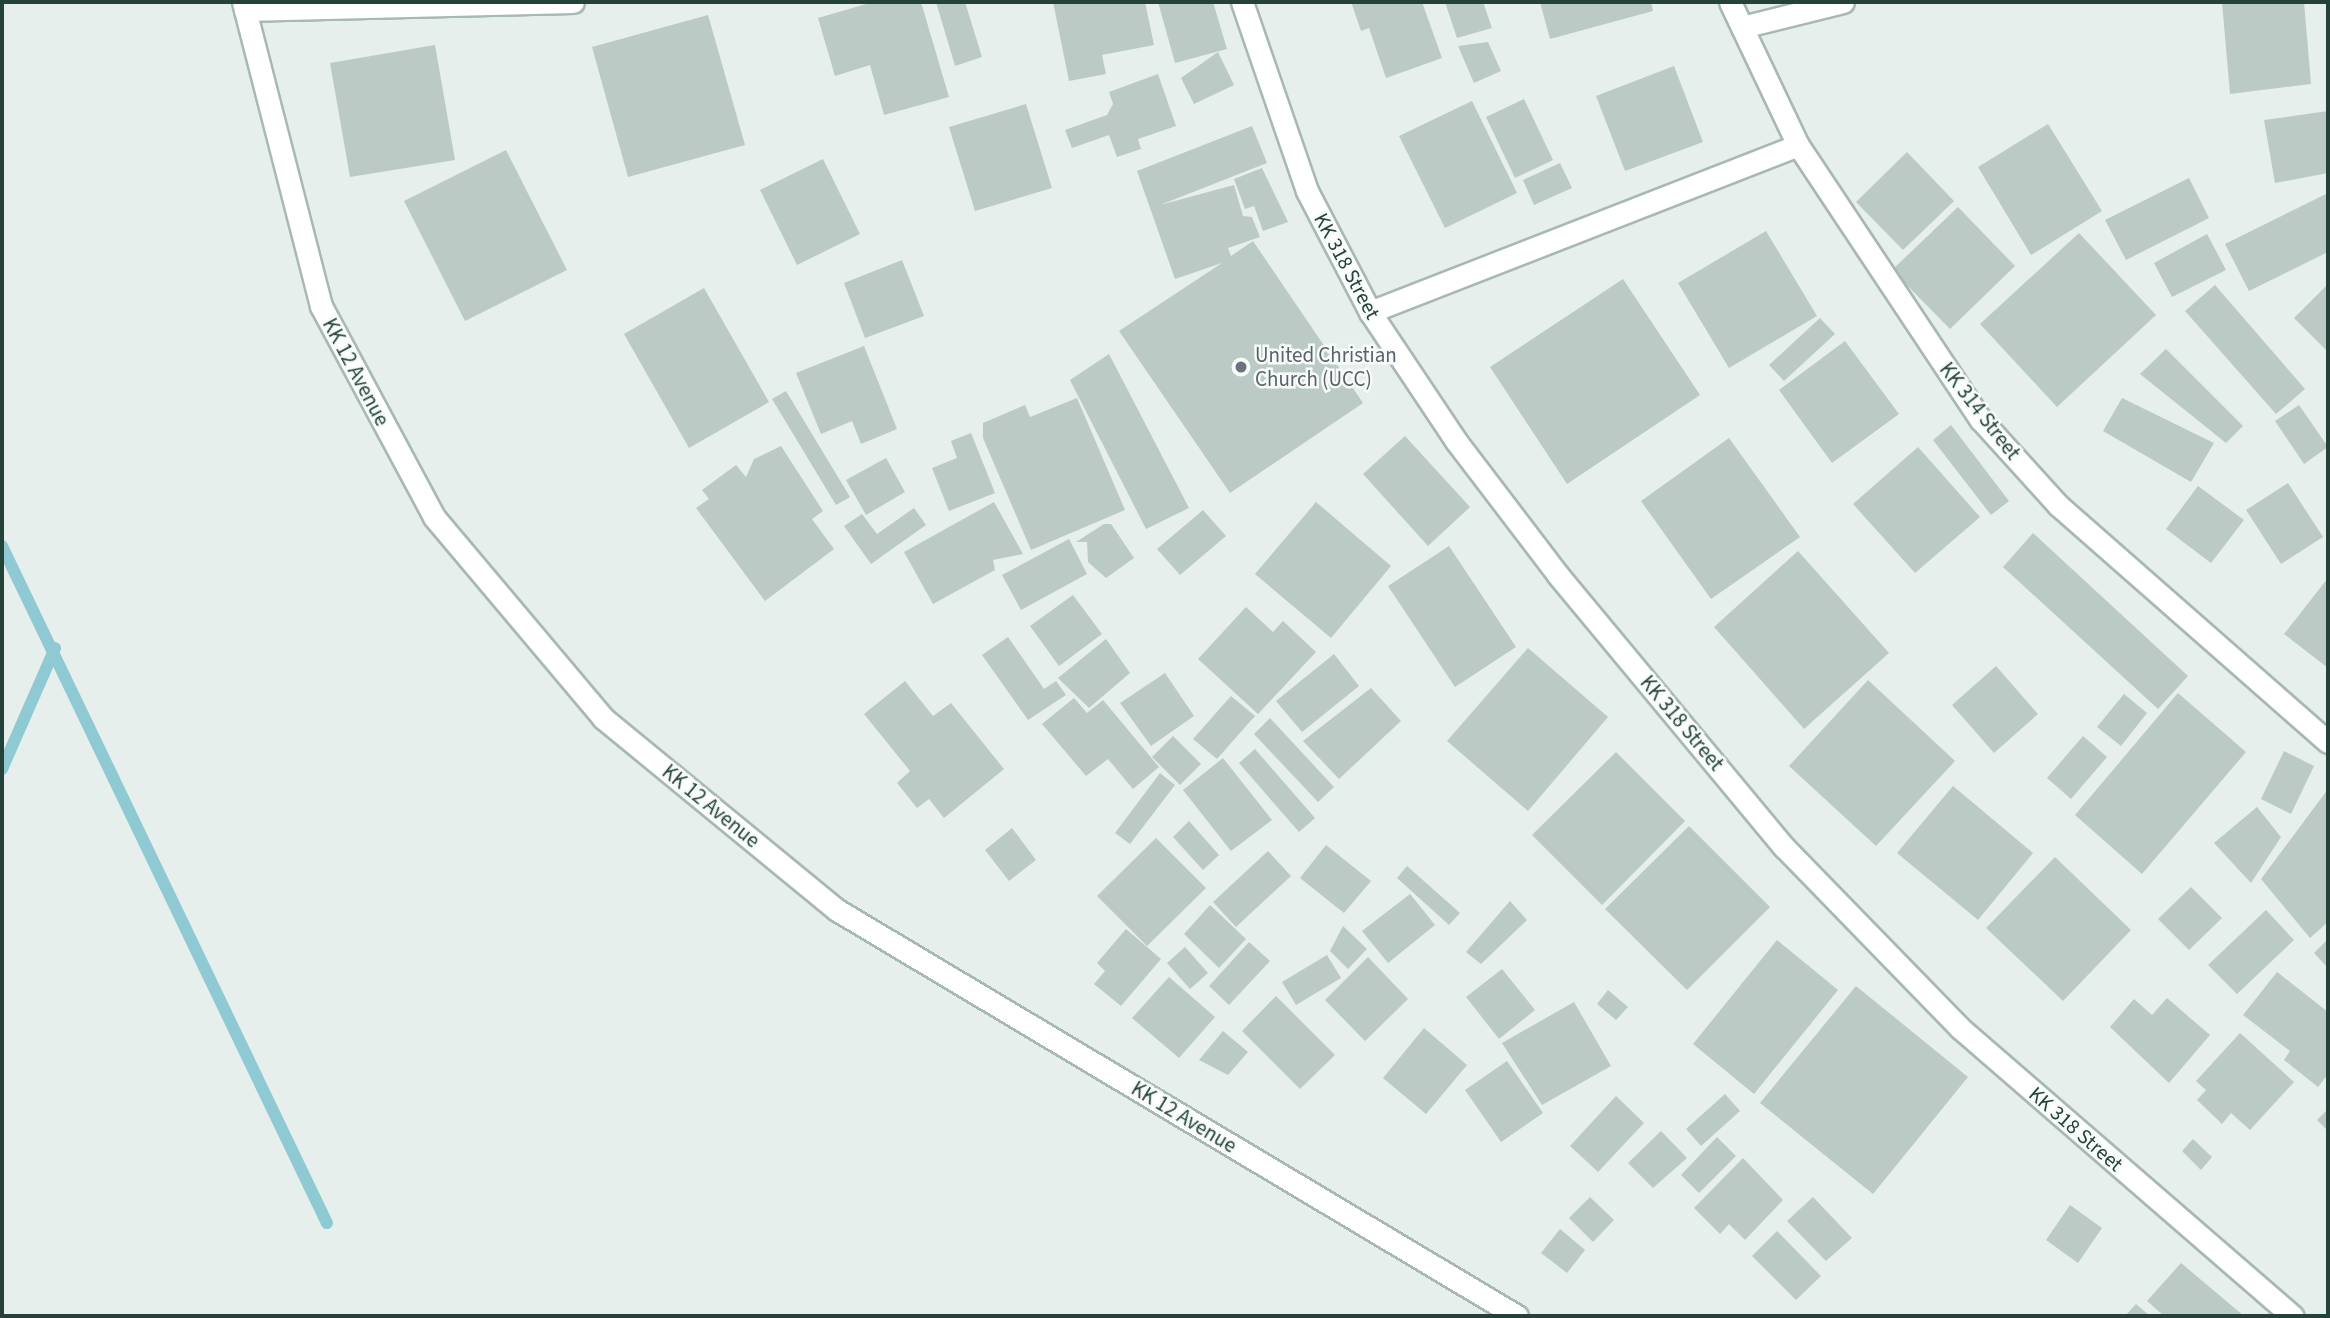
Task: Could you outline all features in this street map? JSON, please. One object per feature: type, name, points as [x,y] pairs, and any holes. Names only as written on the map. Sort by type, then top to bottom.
[{"type":"street","points":[[244,6],[573,2]]},
{"type":"street","name":"KK 318 Street","points":[[1241,2],[1307,191],[1370,312],[1456,441],[1550,565],[1784,847],[1960,1028],[2292,1316]]},
{"type":"street","name":"KK 314 Street","points":[[1730,2],[1798,145],[1981,420],[2058,505],[2328,742]]},
{"type":"street","points":[[1742,27],[1843,2]]},
{"type":"street","name":"KK 12 Avenue","points":[[244,6],[321,306],[434,517],[603,718],[837,911],[1517,1316]]},
{"type":"street","points":[[1370,312],[1798,145]]},
{"type":"building","points":[[873,2],[921,2],[949,97],[884,115],[870,65],[835,76],[818,18]]},
{"type":"building","points":[[936,2],[965,2],[982,57],[955,66]]},
{"type":"building","points":[[1053,2],[1145,2],[1154,45],[1102,55],[1106,74],[1069,81]]},
{"type":"building","points":[[1158,2],[1213,2],[1227,49],[1175,63]]},
{"type":"building","points":[[1351,2],[1422,2],[1442,58],[1386,78],[1369,28],[1361,31]]},
{"type":"building","points":[[1445,2],[1483,2],[1492,28],[1457,38]]},
{"type":"building","points":[[1540,2],[1651,2],[1653,11],[1550,39]]},
{"type":"building","points":[[2222,2],[2304,2],[2311,84],[2230,94]]},
{"type":"building","points":[[708,15],[745,145],[628,177],[592,47]]},
{"type":"building","points":[[1488,42],[1501,71],[1474,83],[1458,46]]},
{"type":"building","points":[[435,45],[455,160],[350,177],[330,63]]},
{"type":"building","points":[[1218,52],[1234,85],[1194,104],[1181,78]]},
{"type":"building","points":[[1674,66],[1703,142],[1625,171],[1596,96]]},
{"type":"building","points":[[1158,74],[1176,126],[1138,139],[1141,149],[1117,157],[1109,135],[1072,148],[1065,130],[1107,115],[1113,104],[1109,92]]},
{"type":"building","points":[[1524,99],[1553,160],[1515,178],[1486,117]]},
{"type":"building","points":[[1472,101],[1517,193],[1445,228],[1399,136]]},
{"type":"building","points":[[1026,104],[1052,188],[975,211],[949,127]]},
{"type":"building","points":[[2328,111],[2328,173],[2275,183],[2264,120]]},
{"type":"building","points":[[2048,124],[2102,211],[2031,255],[1978,167]]},
{"type":"building","name":"United Christian Church (UCC)","points":[[1252,126],[1267,163],[1160,205],[1234,185],[1243,216],[1252,217],[1260,237],[1228,248],[1231,256],[1253,241],[1363,403],[1230,493],[1119,331],[1222,263],[1175,279],[1137,171]]},
{"type":"building","points":[[506,150],[567,270],[465,321],[404,201]]},
{"type":"building","points":[[1907,152],[1954,201],[1903,250],[1856,202]]},
{"type":"building","points":[[823,159],[860,234],[797,265],[760,190]]},
{"type":"building","points":[[1560,163],[1572,188],[1534,205],[1523,180]]},
{"type":"building","points":[[1262,168],[1288,222],[1263,231],[1254,206],[1245,209],[1234,179]]},
{"type":"building","points":[[2189,178],[2209,218],[2126,260],[2105,220]]},
{"type":"building","points":[[2328,193],[2328,252],[2249,291],[2225,244]]},
{"type":"building","points":[[1958,207],[2015,266],[1950,329],[1892,270]]},
{"type":"building","points":[[1766,231],[1817,316],[1729,368],[1678,283]]},
{"type":"building","points":[[2079,233],[2156,315],[2057,407],[1980,324]]},
{"type":"building","points":[[2207,234],[2226,270],[2172,297],[2154,263]]},
{"type":"building","points":[[902,260],[924,316],[865,338],[844,283]]},
{"type":"building","points":[[1623,279],[1700,395],[1567,484],[1490,367]]},
{"type":"building","points":[[2328,284],[2328,352],[2294,318]]},
{"type":"building","points":[[2215,285],[2305,389],[2276,414],[2185,311]]},
{"type":"building","points":[[704,288],[769,402],[689,448],[624,334]]},
{"type":"building","points":[[1820,318],[1835,334],[1784,381],[1769,365]]},
{"type":"building","points":[[1845,341],[1899,414],[1832,463],[1779,390]]},
{"type":"building","points":[[864,346],[897,429],[861,444],[852,421],[821,434],[796,373]]},
{"type":"building","points":[[2166,349],[2243,426],[2226,443],[2140,374]]},
{"type":"building","points":[[1109,354],[1189,508],[1146,529],[1070,380]]},
{"type":"building","points":[[786,391],[850,497],[836,505],[772,399]]},
{"type":"building","points":[[1077,398],[1125,510],[1031,550],[983,438],[983,423],[1025,405],[1030,417]]},
{"type":"building","points":[[2122,398],[2214,443],[2191,482],[2103,431]]},
{"type":"building","points":[[2299,405],[2328,447],[2304,464],[2275,421]]},
{"type":"building","points":[[1951,425],[2009,501],[1991,515],[1933,440]]},
{"type":"building","points":[[971,433],[995,493],[949,511],[932,468],[957,458],[951,441]]},
{"type":"building","points":[[1405,436],[1470,507],[1428,546],[1363,474]]},
{"type":"building","points":[[1729,438],[1800,537],[1711,599],[1641,501]]},
{"type":"building","points":[[781,446],[823,511],[812,519],[834,549],[765,601],[696,508],[709,499],[702,490],[736,465],[746,477],[754,459]]},
{"type":"building","points":[[1918,447],[1980,517],[1915,573],[1853,504]]},
{"type":"building","points":[[886,458],[905,492],[866,515],[846,480]]},
{"type":"building","points":[[2288,483],[2323,537],[2281,564],[2246,510]]},
{"type":"building","points":[[2198,486],[2244,520],[2211,563],[2166,529]]},
{"type":"building","points":[[994,502],[1023,554],[993,560],[995,570],[933,604],[904,552]]},
{"type":"building","points":[[1316,502],[1391,566],[1331,638],[1255,574]]},
{"type":"building","points":[[914,508],[926,525],[871,564],[844,526],[862,514],[877,534]]},
{"type":"building","points":[[1203,510],[1226,536],[1180,575],[1157,549]]},
{"type":"building","points":[[1104,524],[1111,524],[1134,558],[1106,578],[1088,562],[1087,542],[1076,542]]},
{"type":"building","points":[[2033,533],[2188,676],[2158,709],[2003,567]]},
{"type":"building","points":[[1069,539],[1087,574],[1021,610],[1002,575]]},
{"type":"building","points":[[1449,546],[1516,647],[1455,687],[1388,586]]},
{"type":"building","points":[[1798,551],[1889,653],[1804,729],[1714,627]]},
{"type":"building","points":[[2328,578],[2328,668],[2284,634]]},
{"type":"building","points":[[1073,595],[1102,634],[1059,666],[1030,626]]},
{"type":"building","points":[[1246,607],[1273,632],[1283,621],[1316,652],[1258,714],[1198,659]]},
{"type":"building","points":[[1008,637],[1044,689],[1056,681],[1066,695],[1028,720],[982,655]]},
{"type":"building","points":[[1106,639],[1130,673],[1089,708],[1058,678]]},
{"type":"building","points":[[1528,648],[1608,717],[1528,811],[1447,741]]},
{"type":"building","points":[[1334,654],[1359,686],[1302,732],[1276,701]]},
{"type":"building","points":[[1996,666],[2038,714],[1994,753],[1952,705]]},
{"type":"building","points":[[1165,673],[1194,716],[1151,746],[1120,703]]},
{"type":"building","points":[[1868,680],[1955,761],[1876,846],[1789,766]]},
{"type":"building","points":[[905,681],[933,716],[951,703],[1004,769],[944,818],[929,799],[917,808],[897,783],[910,771],[864,714]]},
{"type":"building","points":[[1371,688],[1401,721],[1339,779],[1303,741]]},
{"type":"building","points":[[2178,693],[2246,752],[2142,874],[2075,815]]},
{"type":"building","points":[[2124,694],[2147,713],[2121,746],[2097,727]]},
{"type":"building","points":[[1231,696],[1255,716],[1217,759],[1193,739]]},
{"type":"building","points":[[1074,698],[1087,713],[1103,700],[1159,767],[1133,789],[1108,759],[1086,776],[1042,724]]},
{"type":"building","points":[[1270,718],[1334,787],[1318,802],[1254,734]]},
{"type":"building","points":[[1173,736],[1201,764],[1180,785],[1152,757]]},
{"type":"building","points":[[2083,736],[2107,757],[2071,799],[2047,778]]},
{"type":"building","points":[[1255,749],[1315,818],[1299,832],[1239,763]]},
{"type":"building","points":[[2284,751],[2314,766],[2291,814],[2261,799]]},
{"type":"building","points":[[1616,752],[1685,821],[1602,905],[1532,835]]},
{"type":"building","points":[[1223,758],[1272,820],[1231,851],[1183,790]]},
{"type":"building","points":[[1160,773],[1175,785],[1130,844],[1115,833]]},
{"type":"building","points":[[1953,786],[2033,853],[1978,920],[1897,853]]},
{"type":"building","points":[[2328,789],[2328,922],[2310,938],[2261,879]]},
{"type":"building","points":[[2257,807],[2281,837],[2251,883],[2214,843]]},
{"type":"building","points":[[1189,821],[1219,855],[1203,870],[1173,837]]},
{"type":"building","points":[[1689,826],[1770,907],[1687,990],[1605,909]]},
{"type":"building","points":[[1012,828],[1036,860],[1009,881],[985,850]]},
{"type":"building","points":[[1156,838],[1206,888],[1147,946],[1097,896]]},
{"type":"building","points":[[1326,845],[1371,881],[1344,913],[1300,878]]},
{"type":"building","points":[[1268,851],[1291,876],[1236,927],[1213,902]]},
{"type":"building","points":[[2055,857],[2131,930],[2063,1001],[1986,928]]},
{"type":"building","points":[[1407,866],[1460,913],[1449,925],[1397,878]]},
{"type":"building","points":[[2191,887],[2222,918],[2189,950],[2158,919]]},
{"type":"building","points":[[1410,894],[1435,925],[1388,963],[1362,931]]},
{"type":"building","points":[[1510,901],[1527,920],[1481,964],[1466,952]]},
{"type":"building","points":[[1210,905],[1246,939],[1219,968],[1184,934]]},
{"type":"building","points":[[2266,910],[2294,940],[2237,994],[2208,965]]},
{"type":"building","points":[[1343,926],[1367,949],[1348,969],[1330,951]]},
{"type":"building","points":[[1126,929],[1161,959],[1121,1006],[1094,984],[1105,971],[1097,963]]},
{"type":"building","points":[[2328,939],[2328,968],[2314,953]]},
{"type":"building","points":[[1777,940],[1838,990],[1754,1094],[1693,1044]]},
{"type":"building","points":[[1249,942],[1270,961],[1229,1005],[1209,986]]},
{"type":"building","points":[[1185,947],[1208,973],[1190,989],[1167,963]]},
{"type":"building","points":[[1327,955],[1341,978],[1296,1005],[1282,982]]},
{"type":"building","points":[[1368,957],[1408,999],[1365,1041],[1325,1000]]},
{"type":"building","points":[[1502,969],[1535,1010],[1499,1039],[1466,997]]},
{"type":"building","points":[[2277,972],[2328,1012],[2328,1074],[2318,1087],[2284,1060],[2290,1051],[2243,1015]]},
{"type":"building","points":[[1169,977],[1215,1017],[1179,1058],[1132,1018]]},
{"type":"building","points":[[1856,986],[1968,1077],[1873,1194],[1760,1103]]},
{"type":"building","points":[[1608,990],[1628,1007],[1616,1020],[1597,1004]]},
{"type":"building","points":[[1276,996],[1335,1055],[1300,1089],[1242,1031]]},
{"type":"building","points":[[2167,998],[2210,1035],[2169,1083],[2110,1027],[2134,999],[2152,1015]]},
{"type":"building","points":[[1574,1002],[1611,1066],[1542,1105],[1502,1043]]},
{"type":"building","points":[[1424,1028],[1467,1065],[1426,1114],[1383,1078]]},
{"type":"building","points":[[1223,1031],[1248,1052],[1228,1075],[1199,1060]]},
{"type":"building","points":[[2240,1033],[2294,1082],[2250,1130],[2231,1113],[2222,1124],[2197,1100],[2206,1090],[2196,1081]]},
{"type":"building","points":[[1507,1061],[1543,1113],[1501,1142],[1465,1090]]},
{"type":"building","points":[[1725,1094],[1740,1111],[1701,1146],[1686,1129]]},
{"type":"building","points":[[1616,1096],[1644,1123],[1598,1172],[1570,1146]]},
{"type":"building","points":[[2328,1109],[2328,1131],[2317,1120]]},
{"type":"building","points":[[1661,1131],[1687,1158],[1653,1188],[1628,1163]]},
{"type":"building","points":[[1717,1137],[1736,1156],[1699,1193],[1681,1175]]},
{"type":"building","points":[[2193,1139],[2212,1157],[2201,1170],[2182,1151]]},
{"type":"building","points":[[1743,1158],[1783,1200],[1745,1240],[1729,1224],[1720,1234],[1694,1208]]},
{"type":"building","points":[[1590,1197],[1614,1220],[1593,1242],[1569,1218]]},
{"type":"building","points":[[1813,1197],[1852,1238],[1826,1261],[1787,1221]]},
{"type":"building","points":[[2070,1205],[2102,1228],[2078,1263],[2046,1240]]},
{"type":"building","points":[[1560,1229],[1585,1250],[1567,1273],[1541,1253]]},
{"type":"building","points":[[1777,1231],[1821,1276],[1796,1300],[1752,1256]]},
{"type":"building","points":[[2181,1263],[2244,1316],[2164,1316],[2147,1301]]},
{"type":"building","points":[[2136,1304],[2150,1316],[2125,1316]]},
{"type":"waterway","points":[[2,546],[327,1223]]},
{"type":"waterway","points":[[2,769],[55,648]]},
{"type":"place","name":"United Christian Church (UCC)","points":[[1241,367]]}]
